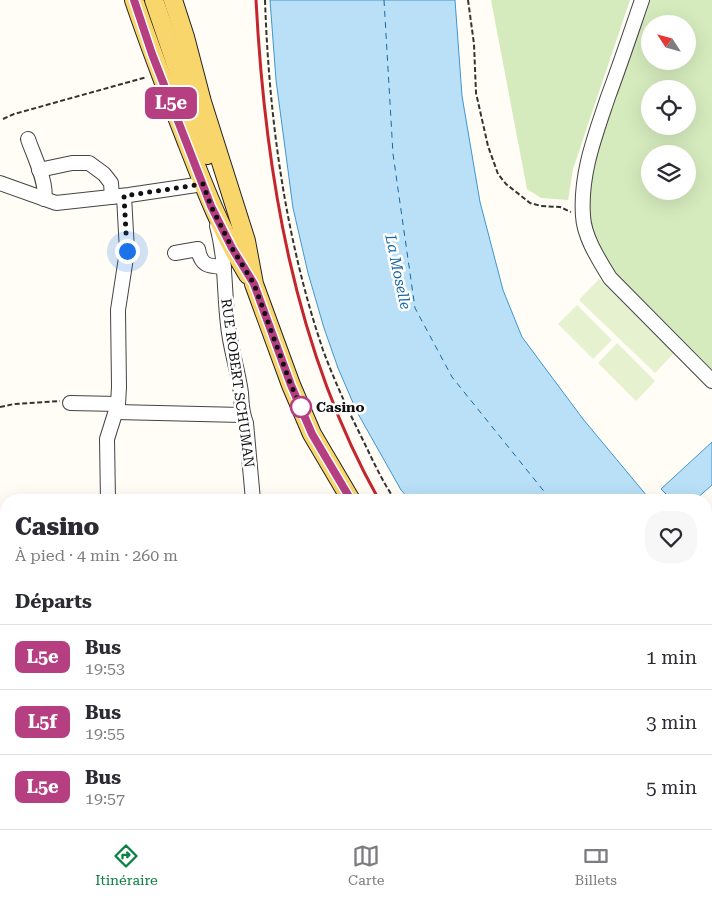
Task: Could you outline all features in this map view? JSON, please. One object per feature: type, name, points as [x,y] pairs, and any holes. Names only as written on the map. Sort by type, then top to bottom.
[{"type":"main road","points":[[134,0],[211,206],[232,248],[254,284]]},
{"type":"main road","points":[[173,0],[246,241],[254,284]]},
{"type":"main road","points":[[157,5],[215,179],[291,385],[312,434],[347,494]]},
{"type":"street","points":[[642,0],[590,152],[583,184],[583,217],[590,240],[610,278],[712,381]]},
{"type":"street","points":[[28,138],[46,193],[44,199]]},
{"type":"street","points":[[39,170],[72,162],[89,164],[104,174],[118,196],[127,251],[118,310],[119,387],[117,408],[107,439],[108,494]]},
{"type":"street","points":[[0,183],[56,203],[203,184]]},
{"type":"street","name":"RUE ROBERT SCHUMAN","points":[[211,206],[218,229],[224,267],[230,342],[241,393],[242,415],[246,423],[252,494]]},
{"type":"street","points":[[175,253],[198,249],[200,259],[204,263],[209,266],[224,267]]},
{"type":"street","points":[[70,403],[216,416],[242,415]]},
{"type":"path","points":[[265,0],[270,87],[279,157],[289,227],[303,283],[323,351],[345,403],[391,494]]},
{"type":"path","points":[[468,0],[474,44],[476,93],[488,146],[498,174],[506,184],[530,203],[560,207],[583,217]]},
{"type":"path","points":[[3,119],[14,114],[160,73]]},
{"type":"path","points":[[0,407],[14,404],[58,401],[70,403]]},
{"type":"green space","points":[[491,0],[630,0],[573,169],[568,200],[541,198],[527,189]]},
{"type":"green space","points":[[646,0],[712,0],[712,375],[619,280],[605,260],[591,228],[587,203],[591,167],[641,15],[641,70],[696,70],[696,15],[641,15]]},
{"type":"green space","points":[[599,279],[675,352],[655,373],[579,300]]},
{"type":"green space","points":[[577,305],[612,340],[593,359],[558,324]]},
{"type":"green space","points":[[617,343],[655,381],[636,401],[598,363]]},
{"type":"water","name":"La Moselle","points":[[270,0],[455,0],[462,96],[480,202],[503,290],[522,337],[583,419],[645,494],[405,494],[401,490],[357,412],[338,368],[324,328],[308,273],[293,208],[276,80]]},
{"type":"water","points":[[712,442],[712,485],[702,494],[666,494],[661,489]]},
{"type":"ferry route","points":[[384,0],[393,154],[415,308],[452,377],[546,494]]},
{"type":"railway","points":[[256,0],[260,65],[267,129],[276,194],[289,258],[305,321],[325,382],[350,442],[376,494]]},
{"type":"bus line","name":"L5e","points":[[134,0],[152,54],[211,206],[232,248],[254,284],[291,385],[312,434],[347,494]]},
{"type":"place","name":"Casino","points":[[301,407]]},
{"type":"route","points":[[127,251],[124,196],[203,184],[211,206],[232,248],[254,284],[301,407]]}]
